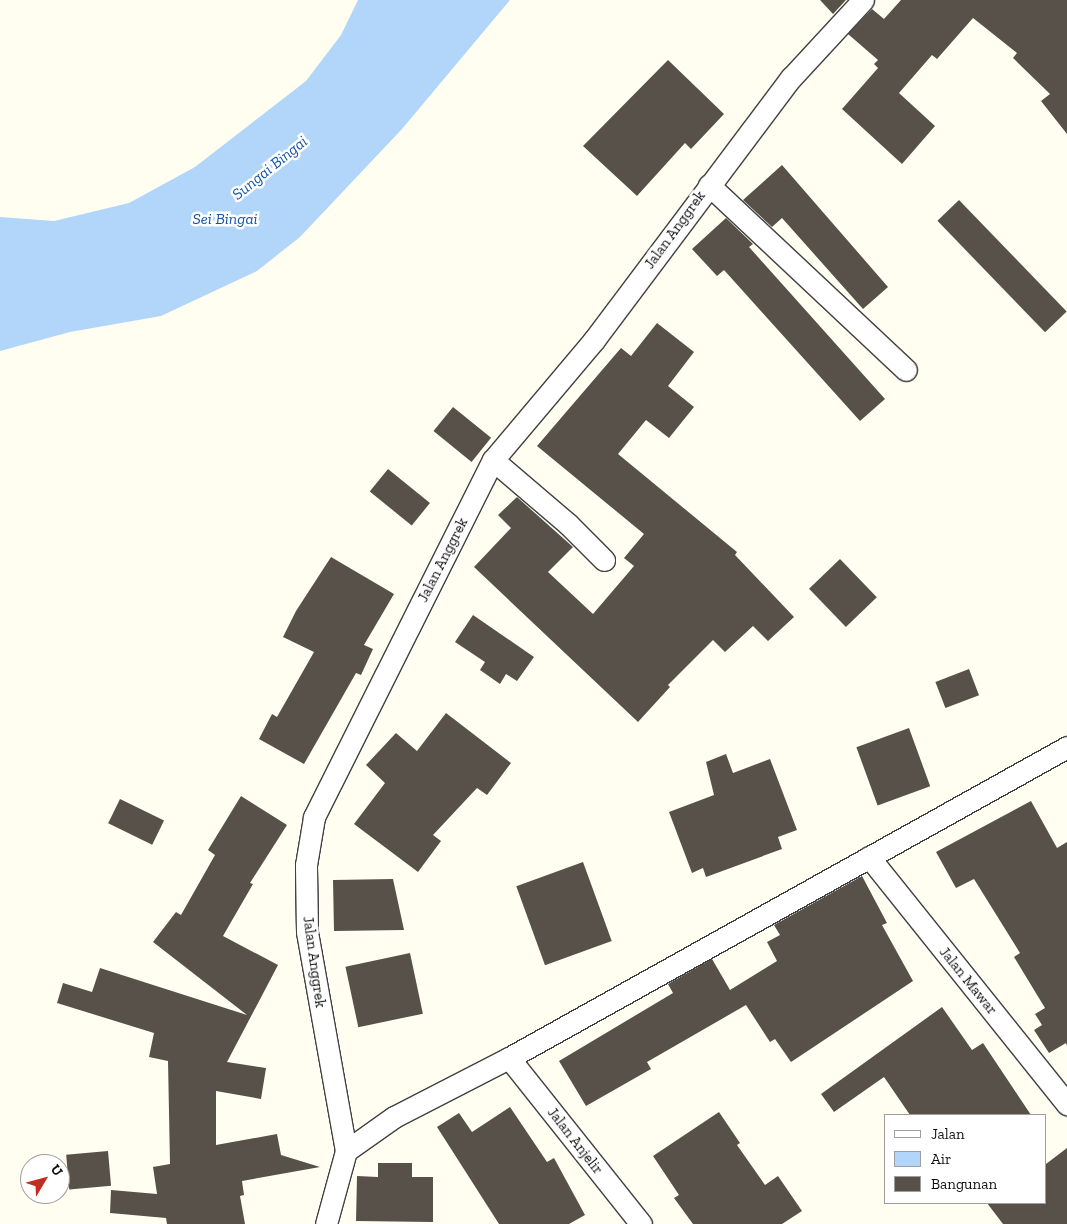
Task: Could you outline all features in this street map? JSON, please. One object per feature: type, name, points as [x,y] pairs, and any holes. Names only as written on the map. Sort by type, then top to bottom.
[{"type":"street","name":"Jalan Anggrek","points":[[326,1224],[346,1151],[307,931],[306,866],[314,816],[493,460],[594,340],[791,78],[863,0]]},
{"type":"street","points":[[709,185],[906,370]]},
{"type":"street","points":[[493,460],[568,524],[604,560]]},
{"type":"street","points":[[346,1151],[394,1117],[509,1058],[1067,747]]},
{"type":"street","name":"Jalan Mawar","points":[[868,857],[1067,1104]]},
{"type":"street","name":"Jalan Anjelir","points":[[509,1058],[641,1224]]},
{"type":"water","name":"Sei Bingai","points":[[358,0],[510,0],[402,129],[300,237],[257,271],[161,316],[70,332],[0,351],[0,217],[54,221],[129,203],[195,167],[306,81],[341,35]]},
{"type":"building","points":[[820,0],[846,0],[833,14]]},
{"type":"building","points":[[901,0],[1067,0],[1067,134],[1041,101],[1050,94],[1013,58],[1017,53],[973,18],[937,59],[932,55],[899,93],[935,126],[902,164],[842,109],[878,68],[874,64],[878,60],[848,34],[872,9],[884,19]]},
{"type":"building","points":[[668,60],[724,114],[691,149],[685,143],[637,196],[583,146]]},
{"type":"building","points":[[782,165],[888,287],[863,309],[782,218],[772,227],[743,200]]},
{"type":"building","points":[[959,200],[1067,311],[1045,332],[937,221]]},
{"type":"building","points":[[726,218],[753,244],[749,247],[885,399],[860,421],[724,270],[717,276],[692,249]]},
{"type":"building","points":[[657,323],[694,352],[668,386],[694,407],[669,438],[646,420],[618,454],[737,552],[735,555],[794,617],[768,641],[753,626],[725,652],[713,640],[668,685],[670,687],[638,722],[474,567],[511,528],[498,515],[517,497],[573,547],[548,572],[593,614],[634,566],[624,558],[644,534],[537,446],[621,348],[631,356]]},
{"type":"building","points":[[453,407],[491,438],[472,462],[433,431]]},
{"type":"building","points":[[388,469],[430,503],[412,526],[370,492]]},
{"type":"building","points":[[331,557],[394,594],[364,645],[373,649],[361,675],[356,673],[304,764],[259,739],[272,714],[277,717],[314,652],[283,637],[296,611]]},
{"type":"building","points":[[840,559],[877,597],[846,627],[809,589]]},
{"type":"building","points":[[473,615],[534,657],[517,681],[506,674],[500,684],[480,670],[485,662],[455,642]]},
{"type":"building","points":[[969,669],[979,695],[945,708],[935,682]]},
{"type":"building","points":[[446,713],[511,763],[487,795],[477,788],[433,835],[441,841],[418,872],[354,824],[385,783],[366,765],[396,733],[417,751]]},
{"type":"building","points":[[909,728],[930,786],[878,805],[856,747]]},
{"type":"building","points":[[726,754],[733,773],[770,759],[797,830],[778,837],[782,849],[706,877],[703,868],[692,873],[669,812],[714,795],[706,762]]},
{"type":"building","points":[[241,796],[287,825],[250,883],[253,884],[223,936],[278,965],[227,1062],[266,1068],[261,1099],[216,1091],[216,1145],[277,1134],[281,1155],[320,1167],[242,1181],[244,1195],[240,1196],[245,1224],[167,1224],[166,1218],[110,1213],[111,1190],[157,1194],[153,1167],[170,1164],[168,1061],[149,1057],[154,1033],[57,1003],[63,983],[92,992],[100,968],[247,1015],[153,942],[176,912],[181,915],[215,855],[208,850]]},
{"type":"building","points":[[120,799],[164,820],[152,845],[108,823]]},
{"type":"building","points":[[1031,801],[1057,848],[1067,842],[1067,1046],[1066,1043],[1049,1053],[1034,1030],[1042,1025],[1035,1014],[1045,1008],[1014,957],[1020,953],[974,879],[956,888],[936,852]]},
{"type":"building","points":[[583,862],[612,941],[545,965],[516,886]]},
{"type":"building","points":[[862,876],[887,923],[882,925],[913,981],[791,1062],[775,1039],[770,1042],[746,1005],[647,1062],[651,1069],[586,1106],[559,1061],[673,993],[668,984],[712,959],[730,990],[777,961],[767,942],[780,935],[774,925]]},
{"type":"building","points":[[393,879],[404,930],[334,931],[333,880]]},
{"type":"building","points":[[410,953],[423,1014],[358,1027],[345,967]]},
{"type":"building","points":[[942,1007],[972,1050],[983,1043],[1030,1114],[909,1114],[884,1077],[834,1112],[821,1094]]},
{"type":"building","points":[[510,1107],[547,1162],[554,1158],[585,1215],[569,1224],[499,1224],[437,1127],[459,1113],[472,1132]]},
{"type":"building","points":[[719,1112],[740,1143],[737,1145],[765,1185],[778,1176],[802,1211],[782,1224],[693,1224],[674,1198],[679,1195],[653,1156]]},
{"type":"building","points":[[1067,1148],[1067,1224],[1003,1224],[988,1204],[1047,1204],[1047,1163]]},
{"type":"building","points":[[108,1151],[111,1186],[70,1189],[70,1154]]},
{"type":"building","points":[[378,1163],[412,1163],[412,1177],[433,1177],[433,1222],[356,1221],[357,1176],[378,1177]]},
{"type":"water label","name":"Sungai Bingai","points":[[270,168]]}]
